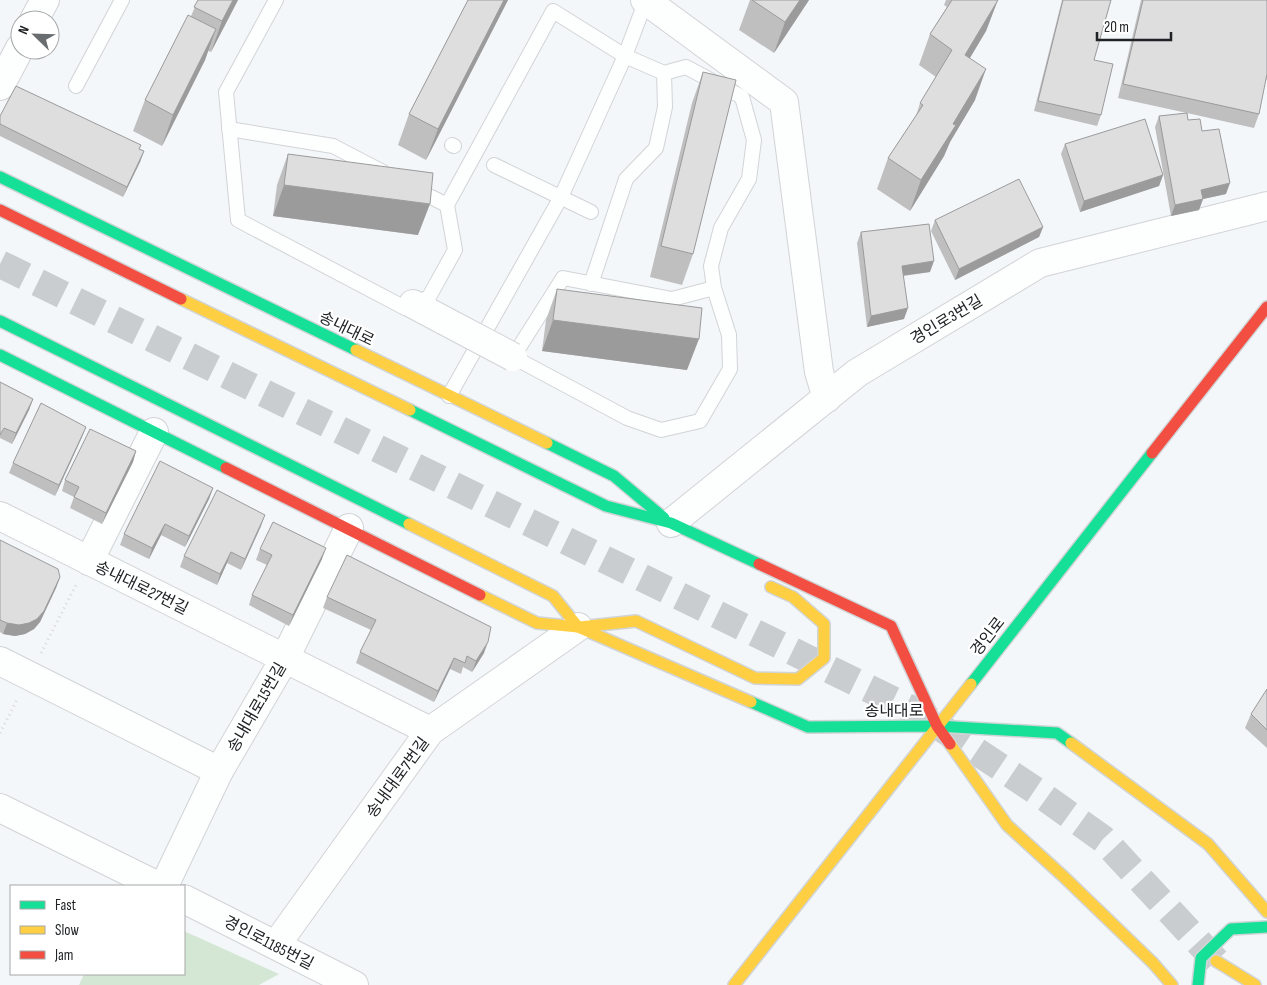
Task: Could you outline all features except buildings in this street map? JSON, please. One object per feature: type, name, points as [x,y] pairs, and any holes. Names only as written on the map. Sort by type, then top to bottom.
[{"type":"street","points":[[646,0],[784,102],[819,372],[827,398]]},
{"type":"street","points":[[0,86],[14,60]]},
{"type":"street","name":"송내대로","points":[[0,177],[614,476],[677,532]]},
{"type":"street","name":"경인로3번길","points":[[677,532],[857,373],[1040,263],[1267,206]]},
{"type":"street","name":"송내대로","points":[[0,210],[606,506],[677,532],[892,626],[938,726],[808,726],[578,627],[537,623],[0,355]]},
{"type":"street","points":[[413,304],[513,357]]},
{"type":"street","name":"경인로","points":[[734,985],[1267,307]]},
{"type":"street","name":"송내대로","points":[[0,321],[554,596],[578,627]]},
{"type":"street","points":[[89,560],[154,432]]},
{"type":"street","name":"송내대로27번길","points":[[0,516],[430,731]]},
{"type":"street","name":"송내대로15번길","points":[[164,885],[219,771],[285,658],[348,528]]},
{"type":"street","points":[[578,627],[636,621],[755,678],[798,679],[824,658],[824,624],[793,597],[758,581]]},
{"type":"street","name":"송내대로7번길","points":[[276,945],[430,731],[578,627]]},
{"type":"street","points":[[0,661],[219,771]]},
{"type":"street","points":[[938,726],[1057,733],[1208,844],[1267,912]]},
{"type":"street","points":[[938,726],[1007,825],[1119,930],[1153,963],[1172,985]]},
{"type":"street","points":[[0,808],[156,885]]},
{"type":"street","name":"경인로1185번길","points":[[185,900],[354,985]]},
{"type":"street","points":[[1198,985],[1201,958],[1231,930],[1267,927]]},
{"type":"street","points":[[1235,985],[1216,960],[1255,985]]},
{"type":"lane","points":[[76,86],[122,0]]},
{"type":"lane","points":[[276,0],[226,92],[238,220],[405,308],[430,297],[455,250],[447,206],[552,6],[624,56],[664,73],[686,67],[742,97],[754,140],[749,179],[721,228],[711,266],[714,288],[729,335],[730,369],[700,421],[661,430],[627,418],[513,357],[563,278],[672,299],[714,288]]},
{"type":"lane","points":[[449,396],[561,198],[624,56],[646,0]]},
{"type":"lane","points":[[591,284],[626,179],[656,148],[665,107],[664,73]]},
{"type":"lane","points":[[229,128],[332,146],[447,206]]},
{"type":"lane","points":[[494,165],[591,212]]},
{"type":"path","points":[[0,734],[89,560]]},
{"type":"green space","points":[[185,931],[279,974],[259,985],[79,985],[84,975],[185,975]]},
{"type":"tunnel","points":[[0,264],[919,713],[1036,791],[1103,839],[1216,961]]},
{"type":"traffic: fast","points":[[0,177],[356,350]]},
{"type":"traffic: fast","points":[[0,321],[409,524]]},
{"type":"traffic: fast","points":[[0,355],[226,468]]},
{"type":"traffic: fast","points":[[410,410],[606,506],[671,523],[759,564]]},
{"type":"traffic: fast","points":[[547,443],[614,476],[664,518]]},
{"type":"traffic: fast","points":[[971,684],[1152,453]]},
{"type":"traffic: fast","points":[[751,702],[808,727],[937,726],[1057,733],[1071,743]]},
{"type":"traffic: fast","points":[[1198,985],[1201,958],[1231,929],[1267,927]]},
{"type":"traffic: slow","points":[[181,299],[410,410]]},
{"type":"traffic: slow","points":[[356,350],[547,443]]},
{"type":"traffic: slow","points":[[409,524],[553,596],[578,627]]},
{"type":"traffic: slow","points":[[580,627],[636,621],[755,678],[798,679],[824,658],[824,624],[793,597],[771,587]]},
{"type":"traffic: slow","points":[[480,595],[537,623],[578,627],[751,702]]},
{"type":"traffic: slow","points":[[734,985],[971,684]]},
{"type":"traffic: slow","points":[[1071,743],[1208,844],[1267,912]]},
{"type":"traffic: slow","points":[[950,744],[1007,825],[1153,963],[1172,985]]},
{"type":"traffic: slow","points":[[1216,961],[1255,985]]},
{"type":"traffic: jam","points":[[0,210],[181,299]]},
{"type":"traffic: jam","points":[[1152,453],[1267,307]]},
{"type":"traffic: jam","points":[[226,468],[480,595]]},
{"type":"traffic: jam","points":[[759,564],[891,626],[937,726],[950,744]]}]
